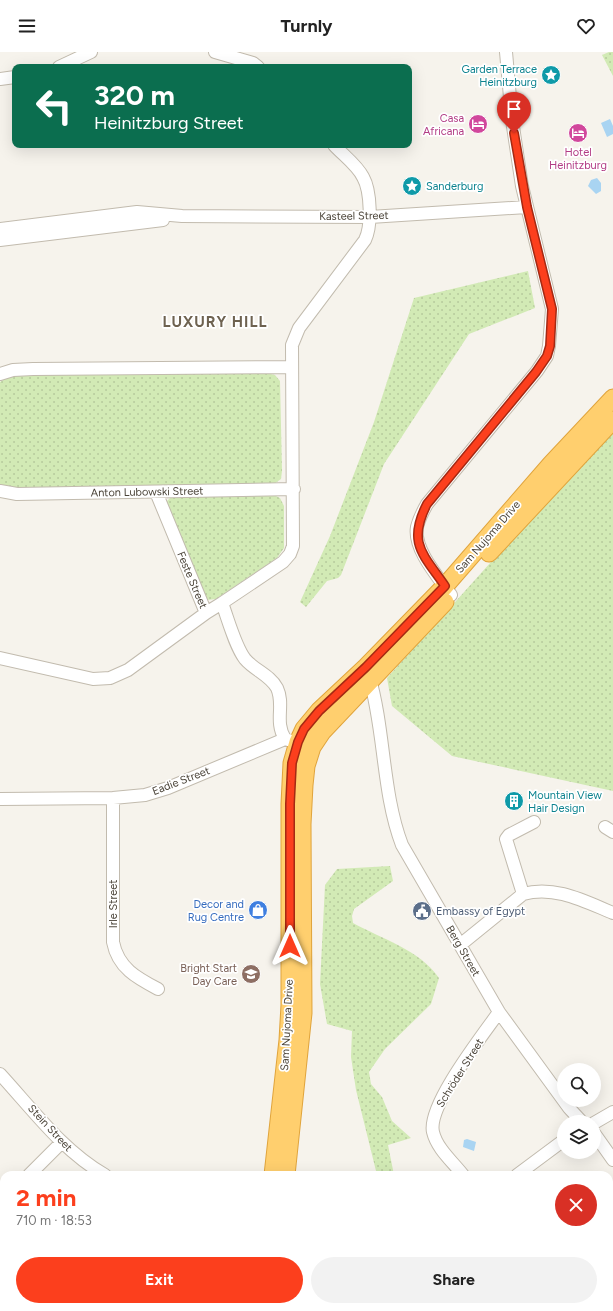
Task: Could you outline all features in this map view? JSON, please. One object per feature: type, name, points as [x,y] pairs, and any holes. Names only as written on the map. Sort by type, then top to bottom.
[{"type":"highway","name":"Sam Nujoma Drive","points":[[448,590],[551,464],[613,398]]},
{"type":"highway","name":"Sam Nujoma Drive","points":[[273,1171],[288,1040],[290,1005],[290,804],[292,763],[304,729],[315,716],[368,675],[448,590],[613,420]]},
{"type":"highway","name":"Sam Nujoma Drive","points":[[286,1171],[303,1013],[302,824],[305,778],[298,743]]},
{"type":"street","points":[[65,64],[91,52]]},
{"type":"street","points":[[215,52],[256,60]]},
{"type":"street","points":[[448,590],[418,545],[417,528],[420,517],[427,504],[536,372],[547,356],[550,346],[552,309],[527,207],[512,120],[506,52]]},
{"type":"street","points":[[0,79],[12,77]]},
{"type":"street","points":[[222,603],[283,562],[290,554],[293,539],[294,489],[291,367],[292,345],[299,328],[365,240],[369,229],[370,217],[366,186],[363,176],[337,148]]},
{"type":"street","name":"Kasteel Street","points":[[0,229],[137,212],[182,216],[370,217],[527,207]]},
{"type":"street","name":"Kasteel Street","points":[[0,240],[182,216]]},
{"type":"street","points":[[0,374],[13,370],[33,369],[291,367]]},
{"type":"street","name":"Anton Lubowski Street","points":[[0,491],[18,494],[294,489]]},
{"type":"street","name":"Feste Street","points":[[156,492],[206,613],[222,603],[245,660],[272,682],[277,688],[279,699],[279,726],[298,743]]},
{"type":"street","points":[[0,658],[93,679],[110,678],[128,670],[206,613]]},
{"type":"street","name":"Berg Street","points":[[368,675],[378,713],[397,831],[410,860],[499,1012],[576,1115]]},
{"type":"street","name":"Eadie Street","points":[[0,799],[113,798],[145,795],[298,743]]},
{"type":"street","name":"Irle Street","points":[[113,798],[113,942],[122,964],[131,973],[158,989]]},
{"type":"street","points":[[523,894],[506,839],[509,835],[534,822]]},
{"type":"street","points":[[460,945],[523,894],[541,890],[552,891],[573,897],[613,913]]},
{"type":"street","name":"Schröder Street","points":[[460,1171],[438,1145],[433,1132],[434,1115],[446,1091],[499,1012]]},
{"type":"street","name":"Stein Street","points":[[0,1074],[62,1142],[90,1167],[98,1171]]},
{"type":"street","points":[[601,1119],[613,1112]]},
{"type":"street","points":[[33,1171],[62,1142]]},
{"type":"street","points":[[601,1143],[613,1160]]},
{"type":"street","points":[[522,1171],[557,1145]]},
{"type":"green space","points":[[613,52],[613,76],[602,55]]},
{"type":"green space","points":[[528,271],[535,308],[469,334],[384,464],[341,575],[338,578],[327,581],[306,607],[300,602],[330,536],[374,422],[414,298]]},
{"type":"green space","points":[[25,373],[267,373],[275,375],[280,381],[281,479],[274,484],[17,489],[0,485],[0,382],[8,377]]},
{"type":"green space","points":[[613,426],[613,791],[452,756],[392,706],[387,678]]},
{"type":"green space","points":[[274,495],[280,498],[284,506],[284,548],[277,558],[216,599],[207,600],[201,593],[165,503],[171,497]]},
{"type":"green space","points":[[390,866],[393,881],[354,909],[352,916],[353,923],[400,946],[422,960],[439,978],[431,1004],[385,1049],[369,1072],[371,1084],[382,1097],[392,1121],[411,1138],[388,1145],[393,1171],[376,1171],[356,1090],[351,1057],[352,1031],[327,1024],[320,984],[325,885],[337,869]]},
{"type":"water","points":[[610,119],[613,126],[613,134],[607,137],[601,123]]},
{"type":"water","points":[[597,178],[601,183],[601,191],[596,194],[588,186],[591,180]]},
{"type":"water","points":[[467,1139],[476,1142],[474,1151],[463,1147],[464,1140]]},
{"type":"place","name":"Garden Terrace Heinitzburg","points":[[551,75]]},
{"type":"place","name":"Casa Africana","points":[[478,124]]},
{"type":"place","name":"Hotel Heinitzburg","points":[[578,133]]},
{"type":"place","name":"Sanderburg","points":[[412,186]]},
{"type":"place","name":"Mountain View Hair Design","points":[[514,801]]},
{"type":"place","name":"Decor and Rug Centre","points":[[258,910]]},
{"type":"place","name":"Embassy of Egypt","points":[[422,911]]},
{"type":"place","name":"Bright Start Day Care","points":[[251,974]]},
{"type":"district","name":"LUXURY HILL","points":[[215,322]]},
{"type":"route","points":[[290,946],[290,804],[292,763],[298,742],[304,729],[319,711],[366,667],[445,586],[418,545],[417,528],[420,517],[427,504],[536,372],[547,356],[550,346],[552,309],[522,186],[514,133]]}]
